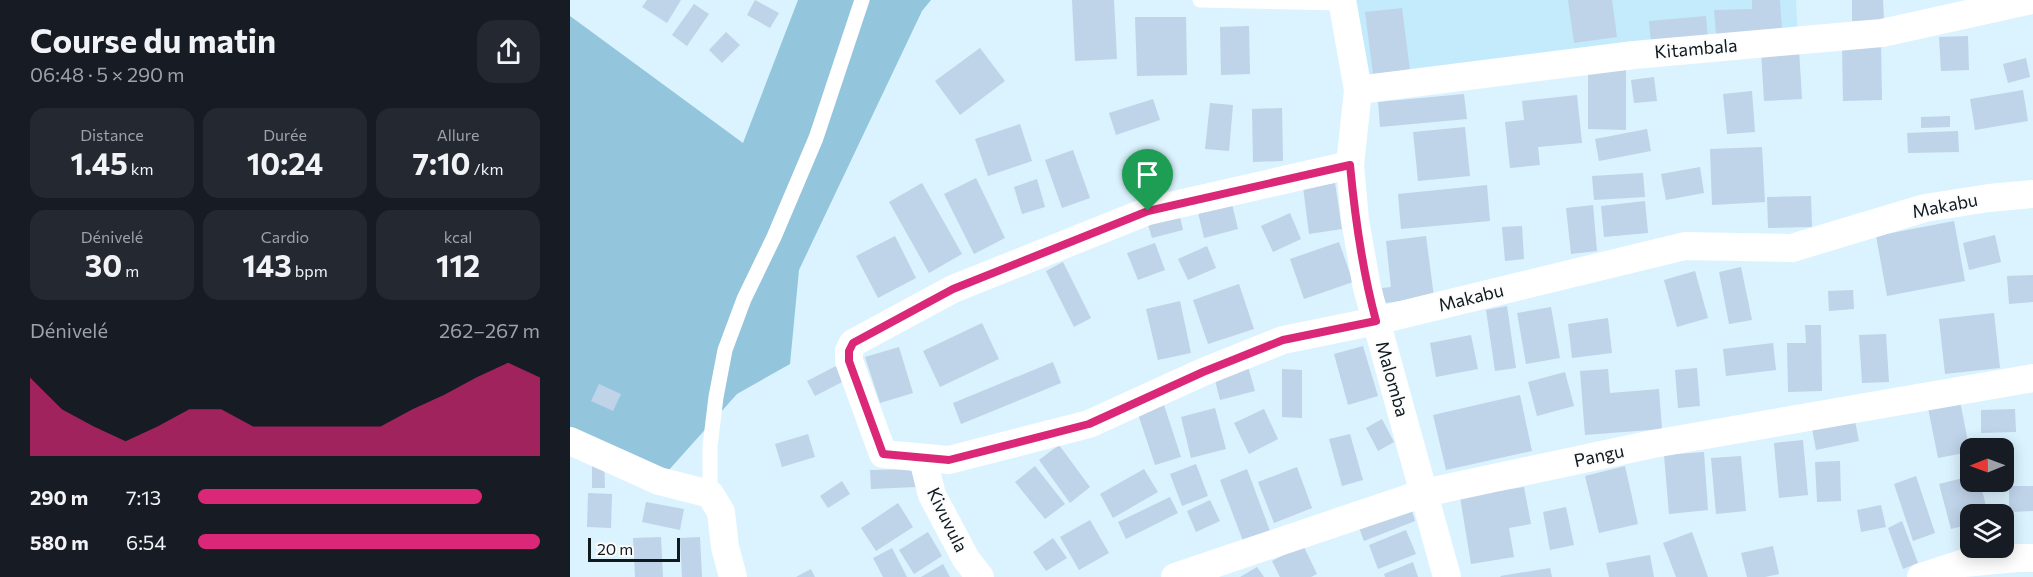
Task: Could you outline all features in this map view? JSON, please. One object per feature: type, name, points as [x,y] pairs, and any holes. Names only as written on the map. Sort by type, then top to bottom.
[{"type":"street","name":"Kitambala","points":[[1358,90],[1634,55],[1882,33],[2031,0]]},
{"type":"street","name":"Malomba","points":[[1342,1],[1358,90],[1350,165],[1355,220],[1367,288],[1448,577]]},
{"type":"street","points":[[923,459],[883,454],[849,361],[849,351],[853,343],[953,289],[1148,211],[1350,165]]},
{"type":"street","name":"Makabu","points":[[923,459],[949,460],[1089,424],[1203,372],[1283,340],[1376,321],[1685,246],[1792,248],[1925,208],[2033,194]]},
{"type":"street","name":"Pangu","points":[[1175,577],[1424,493],[1653,444],[2033,378]]},
{"type":"street","points":[[570,441],[659,481],[710,494],[721,512],[725,547],[733,577]]},
{"type":"street","name":"Kivuvula","points":[[923,459],[932,495],[966,559],[980,577]]},
{"type":"street","points":[[1921,577],[1964,563],[2033,558]]},
{"type":"lane","points":[[710,494],[712,436],[725,350],[744,299],[774,237],[816,138],[862,0]]},
{"type":"lane","points":[[1200,0],[1342,1]]},
{"type":"shaded area","points":[[798,0],[931,0],[922,11],[799,270],[790,364],[737,394],[659,481],[570,441],[570,16],[743,143]]},
{"type":"shaded area","points":[[1353,0],[1796,0],[1798,41],[1367,89]]},
{"type":"building","points":[[647,0],[681,0],[667,23],[642,7]]},
{"type":"building","points":[[755,0],[779,13],[770,28],[747,15]]},
{"type":"building","points":[[1072,0],[1114,0],[1117,59],[1075,61]]},
{"type":"building","points":[[1568,0],[1612,0],[1617,37],[1574,43]]},
{"type":"building","points":[[1752,0],[1780,0],[1782,31],[1716,34],[1714,10],[1752,9]]},
{"type":"building","points":[[1852,0],[1883,0],[1884,20],[1852,21]]},
{"type":"building","points":[[694,4],[709,14],[687,46],[672,35]]},
{"type":"building","points":[[1402,8],[1410,70],[1373,74],[1365,12]]},
{"type":"building","points":[[1706,16],[1708,39],[1651,43],[1649,21]]},
{"type":"building","points":[[1135,17],[1186,17],[1187,75],[1137,76]]},
{"type":"building","points":[[1249,26],[1250,74],[1221,75],[1220,27]]},
{"type":"building","points":[[726,32],[740,45],[722,63],[709,50]]},
{"type":"building","points":[[1968,36],[1969,70],[1941,71],[1939,37]]},
{"type":"building","points":[[1881,42],[1882,100],[1843,101],[1842,43]]},
{"type":"building","points":[[980,48],[1005,81],[960,115],[935,81]]},
{"type":"building","points":[[1799,49],[1802,99],[1764,101],[1761,51]]},
{"type":"building","points":[[2026,58],[2030,77],[2008,83],[2003,64]]},
{"type":"building","points":[[1588,68],[1626,68],[1626,130],[1588,129]]},
{"type":"building","points":[[1654,77],[1657,101],[1634,103],[1631,80]]},
{"type":"building","points":[[2023,90],[2028,121],[1975,130],[1970,99]]},
{"type":"building","points":[[1752,91],[1755,132],[1727,134],[1723,94]]},
{"type":"building","points":[[1464,94],[1467,119],[1380,127],[1378,102]]},
{"type":"building","points":[[1577,95],[1582,143],[1538,147],[1540,165],[1510,168],[1505,122],[1524,120],[1522,101]]},
{"type":"building","points":[[1153,99],[1160,120],[1116,135],[1109,113]]},
{"type":"building","points":[[1210,103],[1233,105],[1229,151],[1205,149]]},
{"type":"building","points":[[1282,108],[1283,161],[1253,162],[1252,109]]},
{"type":"building","points":[[1950,116],[1950,127],[1921,128],[1921,117]]},
{"type":"building","points":[[1020,124],[1032,161],[988,176],[975,139]]},
{"type":"building","points":[[1465,127],[1470,176],[1418,181],[1413,132]]},
{"type":"building","points":[[1647,129],[1651,151],[1599,161],[1595,139]]},
{"type":"building","points":[[1958,131],[1959,152],[1908,153],[1907,133]]},
{"type":"building","points":[[1762,147],[1765,202],[1712,205],[1710,149]]},
{"type":"building","points":[[1073,150],[1090,198],[1062,208],[1045,160]]},
{"type":"building","points":[[1700,167],[1704,193],[1666,200],[1661,174]]},
{"type":"building","points":[[1643,173],[1645,197],[1594,200],[1592,176]]},
{"type":"building","points":[[976,178],[1005,238],[974,254],[944,194]]},
{"type":"building","points":[[1037,179],[1045,207],[1022,214],[1014,187]]},
{"type":"building","points":[[922,183],[962,254],[929,273],[889,202]]},
{"type":"building","points":[[1335,183],[1342,229],[1309,234],[1303,187]]},
{"type":"building","points":[[1487,185],[1490,221],[1401,229],[1398,194]]},
{"type":"building","points":[[1811,196],[1812,227],[1768,228],[1767,197]]},
{"type":"building","points":[[1231,200],[1238,229],[1204,238],[1197,208]]},
{"type":"building","points":[[1645,201],[1648,233],[1604,237],[1601,206]]},
{"type":"building","points":[[1593,205],[1597,251],[1571,254],[1566,208]]},
{"type":"building","points":[[1179,213],[1183,230],[1152,238],[1147,222]]},
{"type":"building","points":[[1290,213],[1301,239],[1273,252],[1261,226]]},
{"type":"building","points":[[1954,221],[1965,281],[1887,296],[1876,236]]},
{"type":"building","points":[[1522,226],[1524,259],[1505,261],[1502,227]]},
{"type":"building","points":[[1995,235],[2001,262],[1969,270],[1963,243]]},
{"type":"building","points":[[895,236],[916,278],[878,298],[856,256]]},
{"type":"building","points":[[1426,236],[1434,297],[1384,303],[1382,288],[1391,287],[1386,241]]},
{"type":"building","points":[[1339,242],[1353,282],[1304,299],[1290,259]]},
{"type":"building","points":[[1155,243],[1165,270],[1138,280],[1127,253]]},
{"type":"building","points":[[1207,246],[1216,268],[1188,280],[1178,259]]},
{"type":"building","points":[[1063,262],[1091,318],[1074,327],[1046,271]]},
{"type":"building","points":[[1741,267],[1752,320],[1729,324],[1719,272]]},
{"type":"building","points":[[1695,271],[1708,318],[1677,327],[1664,280]]},
{"type":"building","points":[[2033,275],[2033,302],[2009,304],[2007,276]]},
{"type":"building","points":[[1239,284],[1254,329],[1208,344],[1193,300]]},
{"type":"building","points":[[1853,290],[1854,309],[1829,311],[1828,291]]},
{"type":"building","points":[[1180,301],[1191,353],[1158,360],[1146,309]]},
{"type":"building","points":[[1507,306],[1516,368],[1495,371],[1486,310]]},
{"type":"building","points":[[1551,307],[1560,358],[1526,364],[1517,313]]},
{"type":"building","points":[[1994,313],[2000,368],[1945,374],[1939,319]]},
{"type":"building","points":[[1608,318],[1612,353],[1572,358],[1568,324]]},
{"type":"building","points":[[982,323],[999,359],[940,387],[923,351]]},
{"type":"building","points":[[1805,325],[1821,325],[1822,391],[1788,392],[1787,343],[1806,343]]},
{"type":"building","points":[[1886,334],[1889,382],[1862,383],[1859,335]]},
{"type":"building","points":[[1471,335],[1478,369],[1436,377],[1430,343]]},
{"type":"building","points":[[1773,343],[1776,370],[1726,376],[1723,349]]},
{"type":"building","points":[[1363,346],[1378,396],[1348,405],[1334,354]]},
{"type":"building","points":[[899,347],[913,393],[880,403],[865,357]]},
{"type":"building","points":[[1053,362],[1061,383],[961,424],[953,403]]},
{"type":"building","points":[[1247,363],[1255,391],[1220,400],[1213,372]]},
{"type":"building","points":[[838,365],[846,380],[815,396],[807,381]]},
{"type":"building","points":[[1697,368],[1700,406],[1678,408],[1675,370]]},
{"type":"building","points":[[1282,369],[1302,370],[1302,418],[1282,417]]},
{"type":"building","points":[[1608,369],[1610,393],[1659,389],[1662,429],[1585,435],[1580,371]]},
{"type":"building","points":[[1565,372],[1574,406],[1537,416],[1528,382]]},
{"type":"building","points":[[599,384],[621,394],[613,411],[591,401]]},
{"type":"building","points":[[1520,395],[1532,451],[1446,470],[1433,415]]},
{"type":"building","points":[[1959,396],[1967,438],[1960,438],[1960,454],[1938,458],[1927,403]]},
{"type":"building","points":[[1164,405],[1181,457],[1155,465],[1138,414]]},
{"type":"building","points":[[1215,408],[1226,449],[1191,458],[1181,417]]},
{"type":"building","points":[[1264,409],[1278,439],[1249,454],[1234,423]]},
{"type":"building","points":[[2015,409],[2016,432],[1981,433],[1981,410]]},
{"type":"building","points":[[1854,416],[1859,441],[1816,450],[1811,423]]},
{"type":"building","points":[[1382,419],[1394,442],[1378,451],[1366,428]]},
{"type":"building","points":[[808,434],[815,457],[782,467],[775,444]]},
{"type":"building","points":[[1350,434],[1363,480],[1342,486],[1329,439]]},
{"type":"building","points":[[1803,440],[1808,495],[1779,498],[1774,443]]},
{"type":"building","points":[[1059,445],[1090,487],[1070,503],[1039,460]]},
{"type":"building","points":[[1704,452],[1708,510],[1669,514],[1664,455]]},
{"type":"building","points":[[1741,456],[1746,511],[1716,514],[1711,458]]},
{"type":"building","points":[[592,458],[604,458],[605,488],[592,488]]},
{"type":"building","points":[[1840,461],[1841,501],[1817,502],[1815,462]]},
{"type":"building","points":[[1196,464],[1208,496],[1182,506],[1170,474]]},
{"type":"building","points":[[1035,466],[1065,504],[1045,519],[1015,482]]},
{"type":"building","points":[[1625,466],[1638,524],[1599,533],[1585,476]]},
{"type":"building","points":[[1297,467],[1312,508],[1274,523],[1258,482]]},
{"type":"building","points":[[915,469],[916,487],[871,489],[870,470]]},
{"type":"building","points":[[1144,469],[1158,492],[1113,518],[1100,494]]},
{"type":"building","points":[[1247,469],[1270,531],[1243,541],[1220,480]]},
{"type":"building","points":[[1916,476],[1935,533],[1913,541],[1894,484]]},
{"type":"building","points":[[1960,479],[1960,492],[1982,492],[1986,504],[1960,504],[1960,527],[1951,529],[1939,484]]},
{"type":"building","points":[[842,481],[850,494],[828,508],[820,496]]},
{"type":"building","points":[[2014,486],[2033,486],[2033,511],[2014,512],[2014,504],[2009,504],[2009,492],[2014,492]]},
{"type":"building","points":[[1524,487],[1531,524],[1509,528],[1514,557],[1471,564],[1460,497]]},
{"type":"building","points":[[588,493],[612,494],[611,528],[587,527]]},
{"type":"building","points":[[1170,497],[1178,513],[1126,539],[1118,522]]},
{"type":"building","points":[[1210,500],[1220,521],[1196,532],[1187,511]]},
{"type":"building","points":[[646,502],[684,509],[680,530],[642,522]]},
{"type":"building","points":[[898,503],[913,527],[876,551],[861,528]]},
{"type":"building","points":[[1410,505],[1415,521],[1364,541],[1358,525]]},
{"type":"building","points":[[1881,505],[1886,527],[1861,532],[1857,510]]},
{"type":"building","points":[[1566,507],[1574,545],[1550,550],[1543,512]]},
{"type":"building","points":[[1090,520],[1109,553],[1079,570],[1060,537]]},
{"type":"building","points":[[1902,521],[1918,563],[1903,569],[1888,528]]},
{"type":"building","points":[[1406,530],[1416,554],[1378,569],[1369,545]]},
{"type":"building","points":[[928,532],[942,556],[914,574],[899,550]]},
{"type":"building","points":[[1692,532],[1708,577],[1676,577],[1663,543]]},
{"type":"building","points":[[661,537],[663,577],[635,577],[633,538]]},
{"type":"building","points":[[700,537],[702,577],[682,577],[680,538]]},
{"type":"building","points":[[1053,538],[1067,558],[1046,571],[1033,552]]},
{"type":"building","points":[[1303,545],[1317,574],[1311,577],[1280,577],[1272,561]]},
{"type":"building","points":[[1773,546],[1779,574],[1747,577],[1741,553]]},
{"type":"building","points":[[892,548],[907,577],[883,577],[873,558]]},
{"type":"building","points":[[1650,555],[1654,577],[1609,577],[1606,563]]},
{"type":"building","points":[[1413,562],[1418,577],[1385,577],[1384,574]]},
{"type":"building","points":[[943,564],[950,577],[921,577]]},
{"type":"building","points":[[1257,567],[1264,577],[1240,577]]},
{"type":"building","points":[[1550,568],[1552,577],[1500,576]]},
{"type":"building","points":[[811,569],[815,577],[796,577]]},
{"type":"route","points":[[1350,165],[1355,220],[1367,288],[1376,321],[1283,340],[1203,372],[1089,424],[949,460],[883,454],[849,361],[849,351],[853,343],[953,289],[1148,211],[1350,165]]}]
